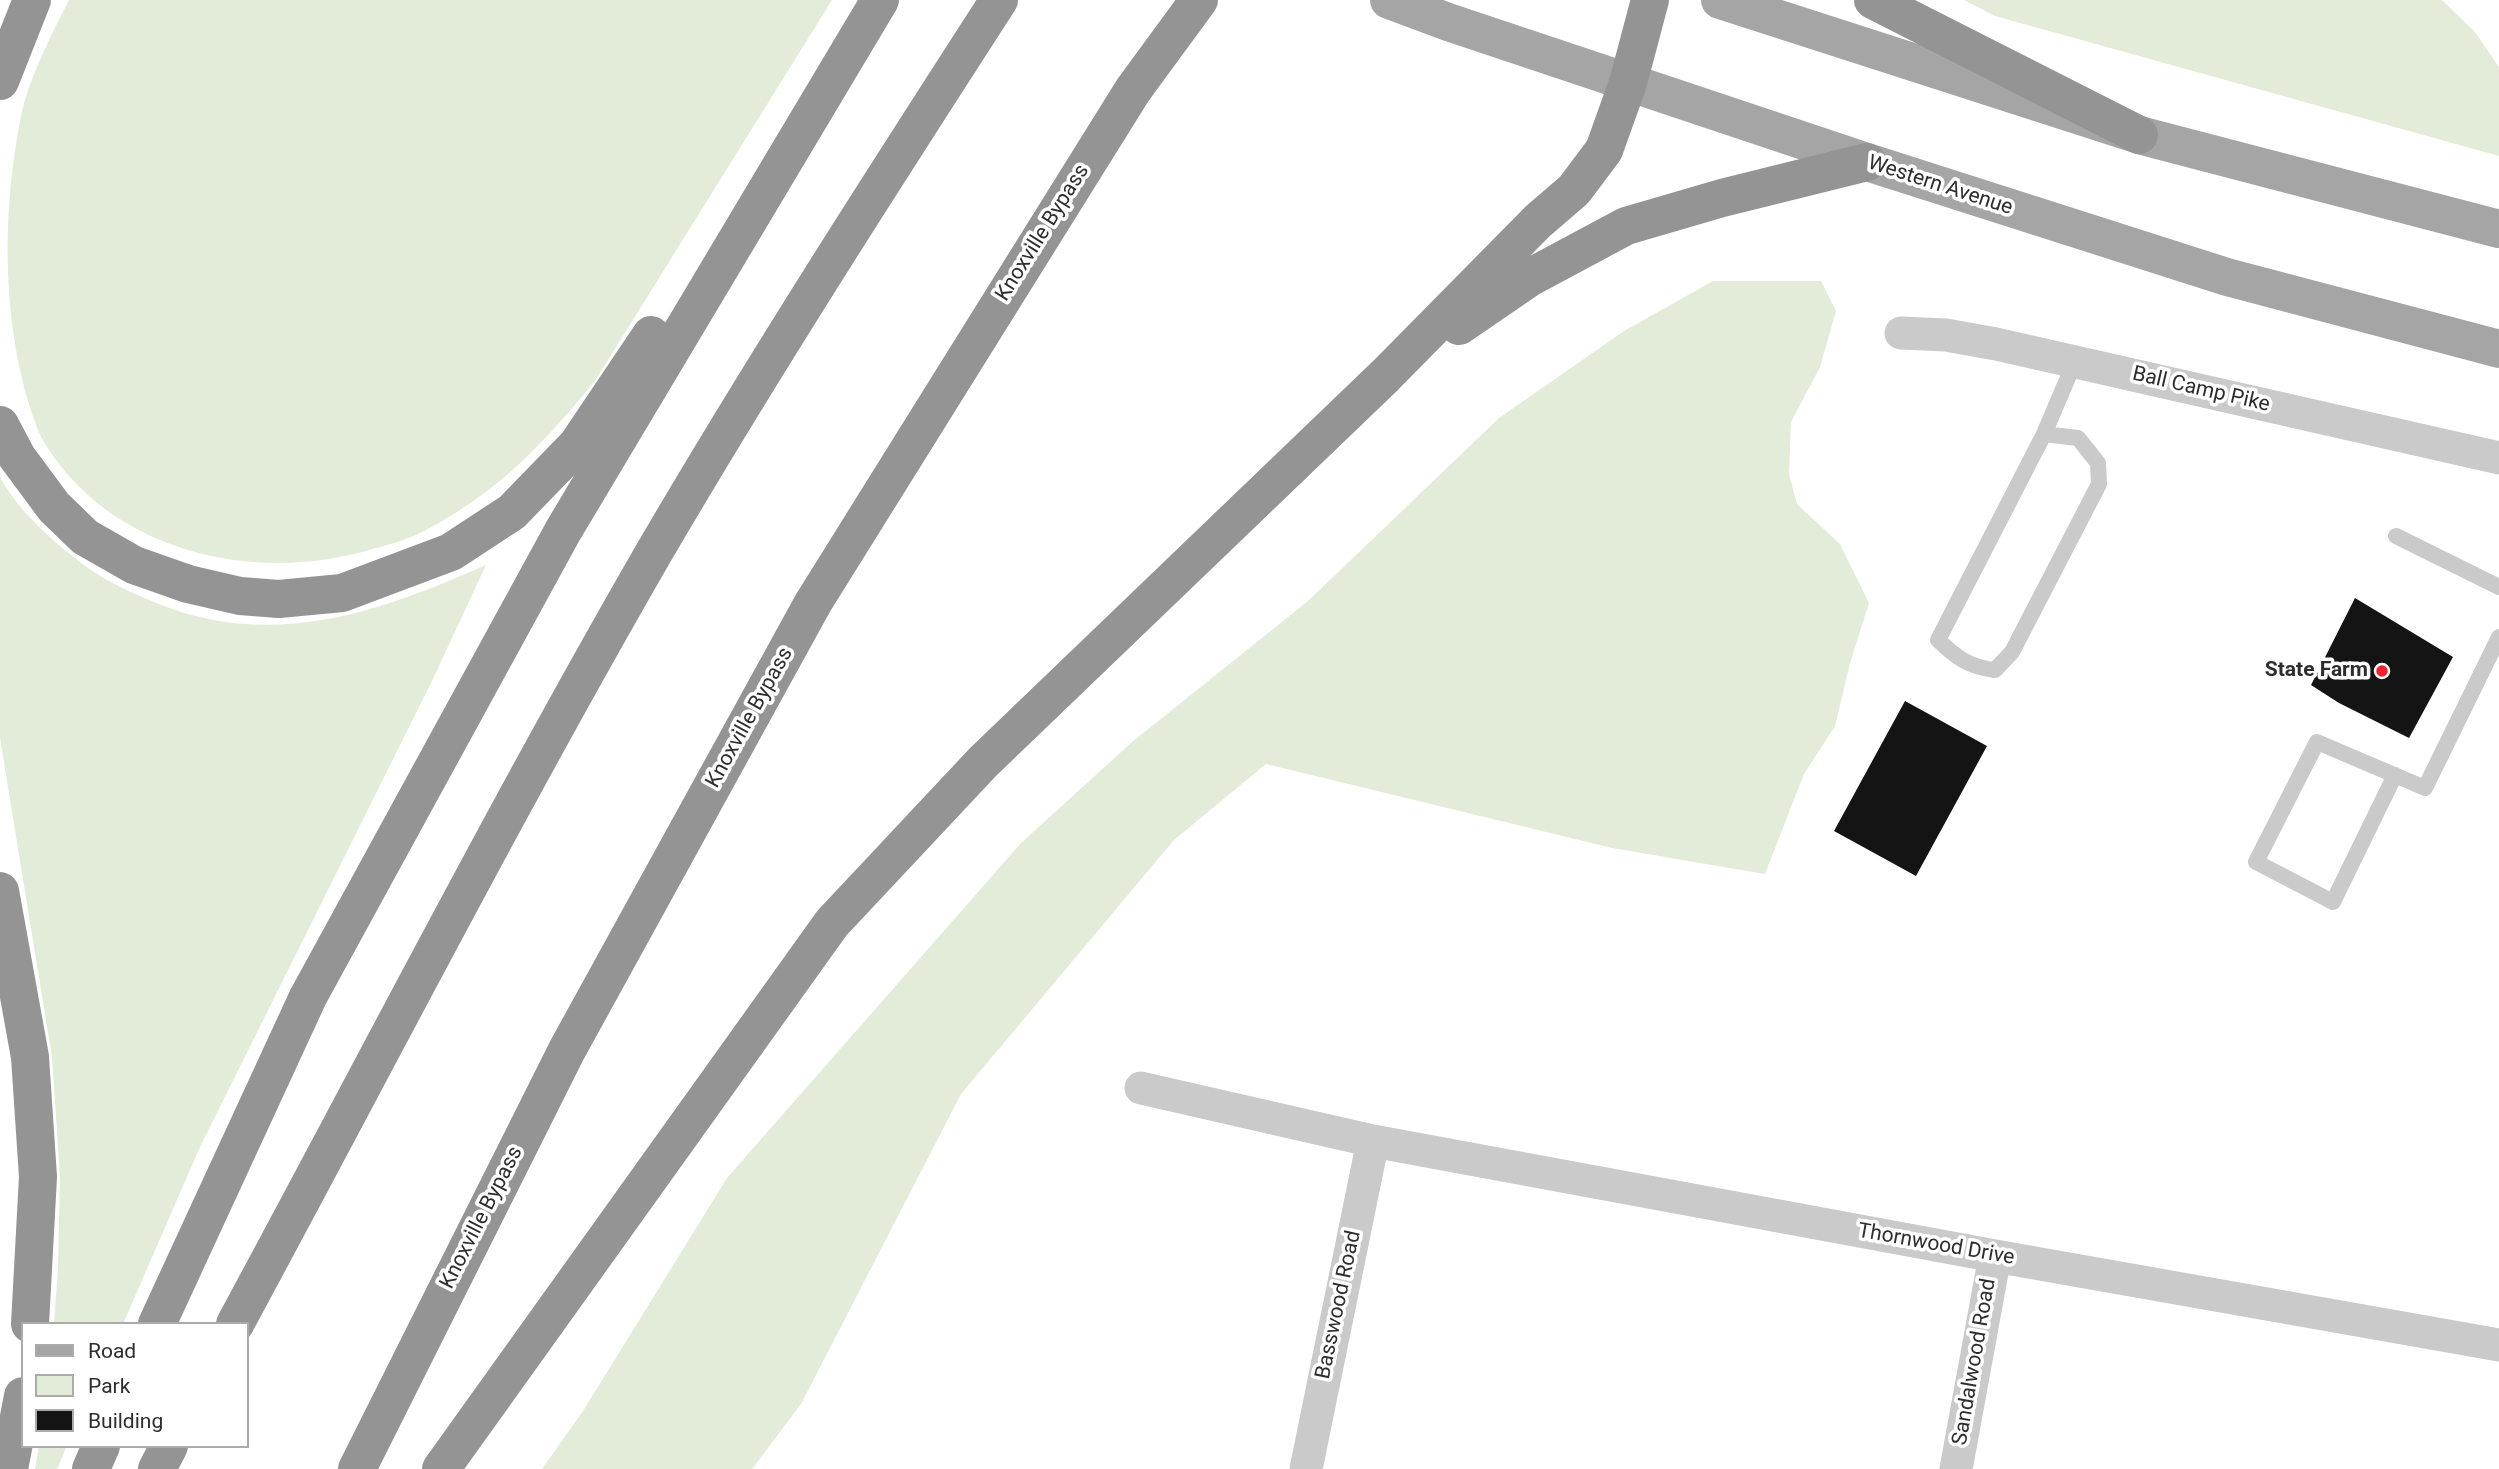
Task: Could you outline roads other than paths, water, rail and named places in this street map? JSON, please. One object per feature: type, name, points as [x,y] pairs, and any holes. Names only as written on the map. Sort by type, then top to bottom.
[{"type":"highway","points":[[0,81],[32,0]]},
{"type":"highway","points":[[0,425],[17,457],[54,507],[85,537],[134,565],[188,584],[240,596],[279,599],[342,593],[451,552],[512,512],[578,445],[879,0]]},
{"type":"highway","points":[[159,1322],[321,972],[563,531],[879,0]]},
{"type":"highway","points":[[236,1322],[469,885],[653,554],[818,281],[999,0]]},
{"type":"highway","name":"Knoxville Bypass","points":[[357,1469],[567,1050],[813,603],[1133,90],[1199,0]]},
{"type":"highway","points":[[441,1469],[832,923],[984,762],[1385,376],[1538,221],[1574,190],[1604,150],[1628,83],[1650,0]]},
{"type":"highway","points":[[1873,0],[2139,135]]},
{"type":"highway","points":[[1385,376],[1529,278],[1626,226],[1722,198],[1867,162]]},
{"type":"highway","points":[[0,891],[30,1057],[38,1177],[30,1322]]},
{"type":"highway","points":[[9,1469],[21,1406]]},
{"type":"highway","points":[[91,1469],[100,1448]]},
{"type":"highway","points":[[157,1469],[168,1448]]},
{"type":"main road","name":"Western Avenue","points":[[1389,0],[1628,83],[2227,277],[2499,349]]},
{"type":"main road","points":[[1720,0],[2139,135],[2499,229]]},
{"type":"street","name":"Ball Camp Pike","points":[[1902,333],[1946,335],[2074,361],[2499,458]]},
{"type":"street","name":"Thornwood Drive","points":[[1141,1088],[1373,1141],[2499,1345]]},
{"type":"street","name":"Basswood Road","points":[[1306,1469],[1373,1141]]},
{"type":"street","name":"Sandalwood Road","points":[[1956,1469],[1995,1255]]},
{"type":"lane","points":[[2044,434],[2078,438],[2098,463],[2099,484],[2012,652],[1995,670],[1975,668],[1949,651],[1938,639],[2044,434],[2074,361]]},
{"type":"lane","points":[[2396,536],[2499,587]]},
{"type":"lane","points":[[2395,775],[2333,902],[2256,862],[2317,742],[2395,775],[2425,788],[2499,637]]},
{"type":"place","name":"State Farm","points":[[2382,671]]}]
